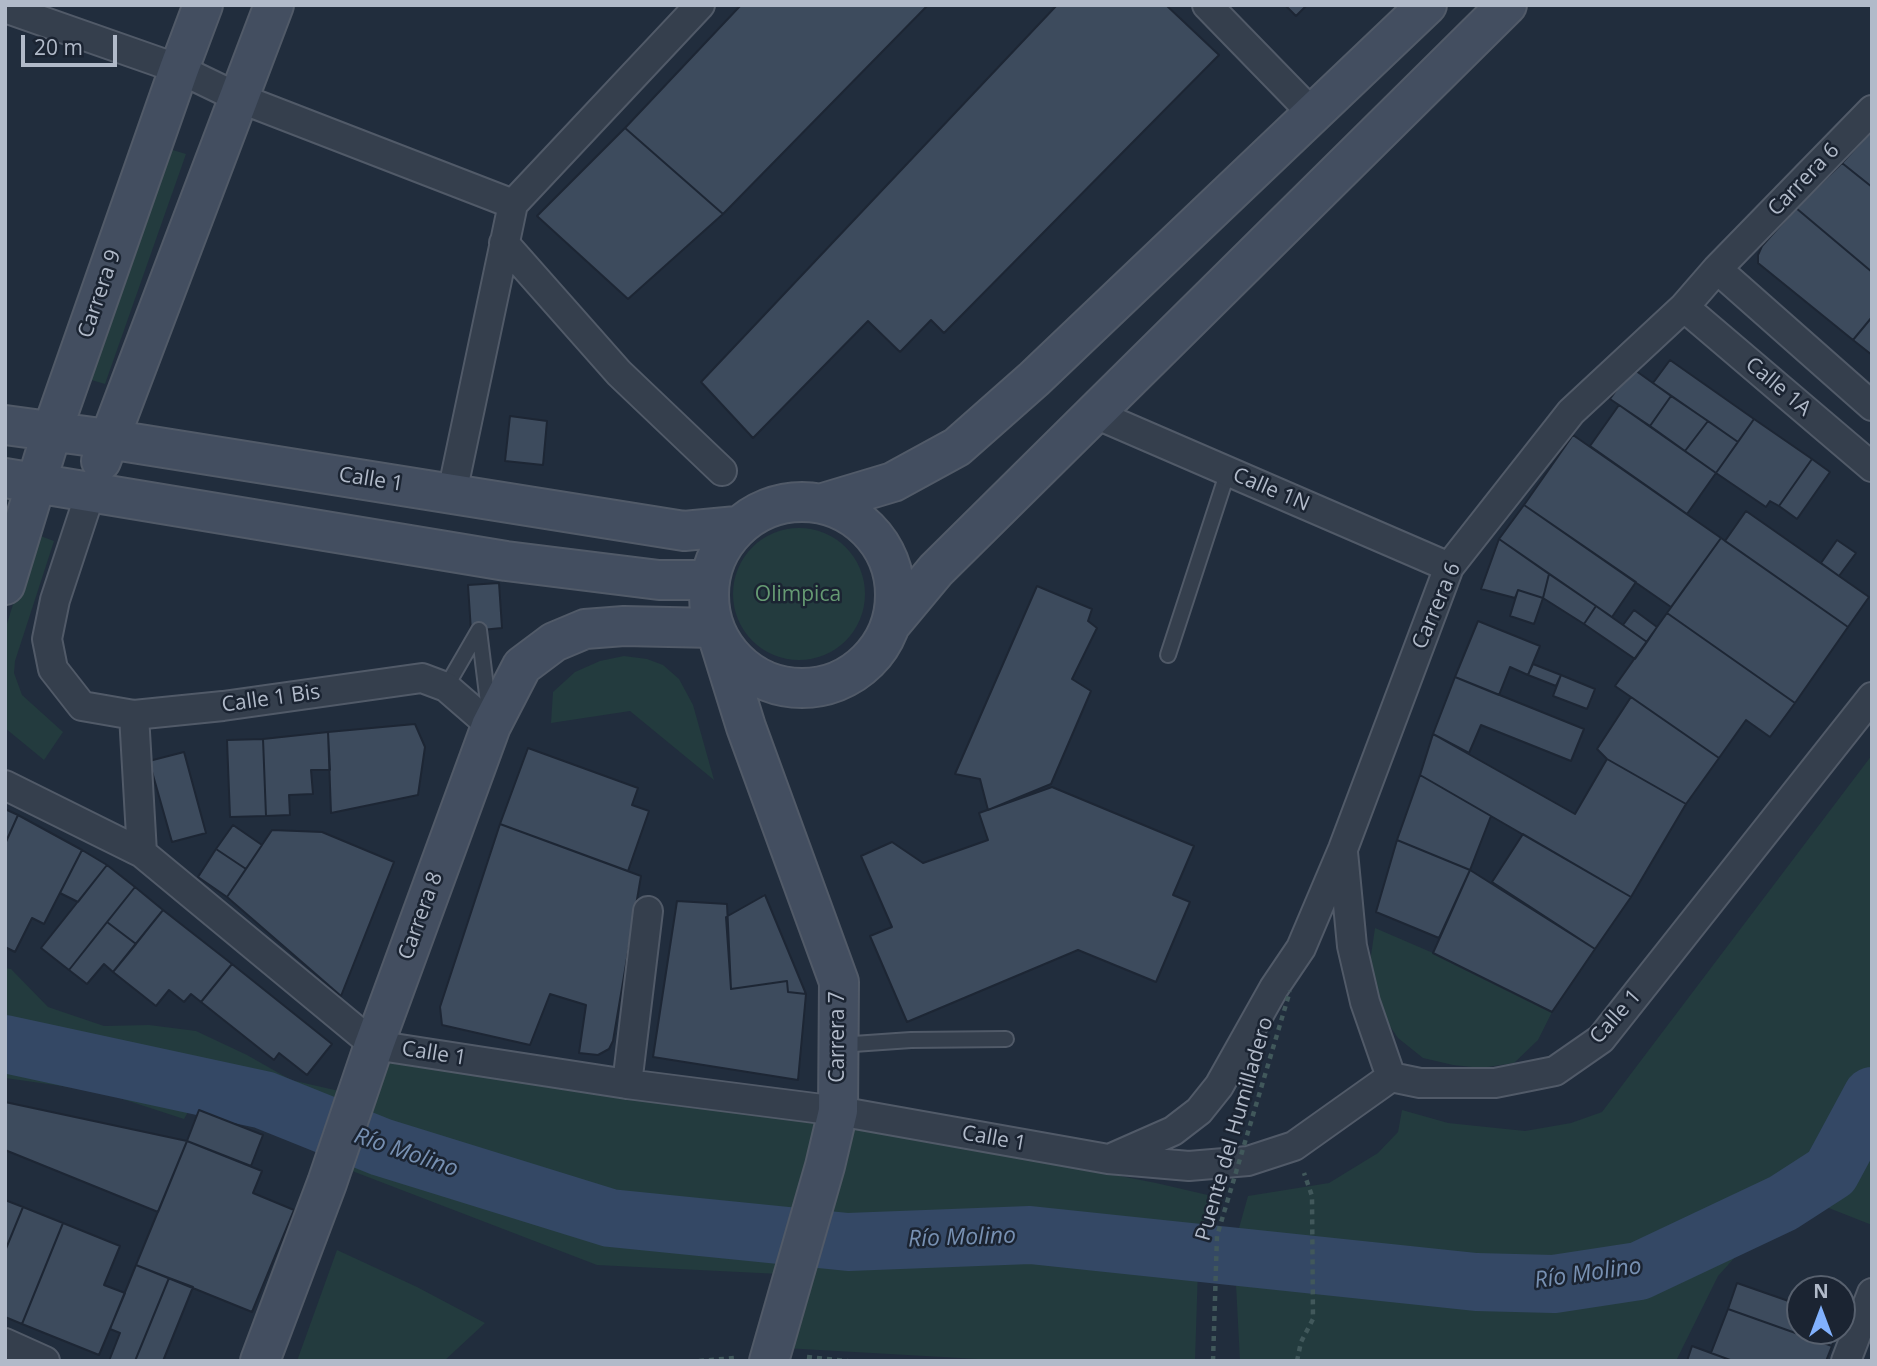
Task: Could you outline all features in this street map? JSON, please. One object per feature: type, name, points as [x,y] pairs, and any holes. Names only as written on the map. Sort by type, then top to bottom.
[{"type":"main road","name":"Carrera 9","points":[[5,585],[21,480],[52,431],[203,5]]},
{"type":"main road","points":[[91,491],[108,439],[274,5]]},
{"type":"main road","points":[[823,503],[893,482],[957,447],[1044,370],[1427,5]]},
{"type":"main road","points":[[891,624],[896,594],[891,563],[876,536],[852,515],[823,503],[792,501],[762,509],[737,526],[718,551],[708,580],[708,605],[716,634],[738,664],[764,681],[794,688],[826,685],[854,673],[877,651],[891,624],[936,570],[1507,5]]},
{"type":"main road","name":"Calle 1","points":[[5,425],[684,531],[737,526]]},
{"type":"main road","points":[[21,480],[505,567],[659,580],[708,580]]},
{"type":"main road","name":"Carrera 8","points":[[260,1361],[327,1183],[491,726],[522,666],[554,642],[585,629],[624,626],[716,634]]},
{"type":"main road","name":"Carrera 7","points":[[716,634],[746,727],[839,982],[838,1111],[825,1166],[770,1355]]},
{"type":"street","points":[[452,493],[513,204],[700,5]]},
{"type":"street","points":[[1206,5],[1314,115]]},
{"type":"street","points":[[5,8],[179,69],[239,98],[513,204]]},
{"type":"street","name":"Carrera 6","points":[[1108,1159],[1149,1143],[1199,1111],[1219,1086],[1301,948],[1343,849],[1449,567],[1571,412],[1684,307],[1717,269],[1872,110]]},
{"type":"street","points":[[504,243],[619,373],[722,471]]},
{"type":"street","points":[[1717,269],[1872,406]]},
{"type":"street","name":"Calle 1A","points":[[1684,307],[1872,467]]},
{"type":"street","name":"Calle 1N","points":[[1093,413],[1449,567]]},
{"type":"street","name":"Calle 1 Bis","points":[[91,491],[55,600],[47,639],[53,669],[82,706],[134,715],[223,706],[422,678],[446,687],[491,726]]},
{"type":"street","name":"Calle 1","points":[[5,785],[142,853],[369,1060],[626,1084],[838,1111],[1108,1159],[1189,1166],[1248,1161],[1294,1146],[1391,1077],[1420,1083],[1495,1083],[1555,1071],[1601,1039],[1872,697]]},
{"type":"street","points":[[134,715],[142,853]]},
{"type":"street","points":[[1343,849],[1352,946],[1365,1002],[1391,1077]]},
{"type":"street","points":[[626,1084],[648,911]]},
{"type":"street","points":[[1846,1361],[1872,1293]]},
{"type":"street","points":[[5,1343],[45,1361]]},
{"type":"lane","points":[[1168,655],[1228,471]]},
{"type":"lane","points":[[446,687],[479,630],[491,726]]},
{"type":"lane","points":[[838,1045],[911,1040],[1006,1039]]},
{"type":"path","name":"Puente del Humilladero","points":[[1213,1361],[1217,1236],[1290,991]]},
{"type":"path","points":[[1297,1361],[1301,1342],[1313,1319],[1312,1196]]},
{"type":"green space","points":[[166,148],[186,154],[105,384],[88,379]]},
{"type":"green space","name":"Olimpica","points":[[799,528],[824,533],[846,547],[860,569],[865,594],[860,619],[846,641],[824,655],[799,660],[774,655],[752,641],[738,619],[733,594],[738,569],[752,547],[774,533]]},
{"type":"green space","points":[[35,534],[54,541],[15,661],[14,673],[22,695],[63,732],[44,760],[5,728],[5,630]]},
{"type":"green space","points":[[624,656],[647,659],[663,665],[679,679],[693,705],[714,780],[630,711],[551,723],[553,692],[575,672],[600,661]]},
{"type":"green space","points":[[1872,755],[1872,1225],[1811,1201],[1765,1224],[1718,1276],[1676,1361],[1240,1361],[1234,1246],[1248,1196],[1329,1183],[1378,1153],[1398,1132],[1402,1110],[1448,1123],[1525,1131],[1571,1123],[1602,1112]]},
{"type":"green space","points":[[1375,928],[1433,953],[1552,1012],[1538,1040],[1514,1063],[1481,1068],[1423,1058],[1398,1038],[1379,1010],[1369,969]]},
{"type":"green space","points":[[5,968],[11,969],[48,1007],[104,1026],[149,1025],[196,1031],[291,1080],[339,1091],[320,1146],[196,1098],[184,1119],[98,1091],[5,1078]]},
{"type":"green space","points":[[384,1060],[826,1119],[780,1274],[597,1265],[347,1169]]},
{"type":"green space","points":[[843,1122],[1212,1196],[1199,1237],[1195,1361],[1013,1361],[784,1348]]},
{"type":"green space","points":[[337,1250],[417,1287],[485,1323],[444,1361],[297,1361]]},
{"type":"building","points":[[741,5],[928,5],[723,214],[625,128]]},
{"type":"building","points":[[1057,5],[1166,5],[1219,55],[944,333],[931,320],[900,352],[868,321],[753,438],[701,382]]},
{"type":"building","points":[[1285,5],[1307,5],[1296,16]]},
{"type":"building","points":[[625,128],[723,214],[628,299],[537,216]]},
{"type":"building","points":[[1872,130],[1872,187],[1842,163]]},
{"type":"building","points":[[1842,163],[1872,187],[1872,272],[1796,208]]},
{"type":"building","points":[[1796,208],[1872,272],[1872,317],[1853,340],[1758,263],[1762,246]]},
{"type":"building","points":[[1872,317],[1872,355],[1853,340]]},
{"type":"building","points":[[1670,360],[1754,419],[1738,442],[1653,383]]},
{"type":"building","points":[[1632,368],[1671,396],[1650,426],[1610,399]]},
{"type":"building","points":[[1671,396],[1708,421],[1685,451],[1650,426]]},
{"type":"building","points":[[1619,405],[1716,473],[1687,514],[1590,446]]},
{"type":"building","points":[[510,416],[547,421],[543,465],[505,461]]},
{"type":"building","points":[[1754,419],[1812,459],[1779,506],[1770,501],[1766,507],[1716,473]]},
{"type":"building","points":[[1708,421],[1738,442],[1716,473],[1685,451]]},
{"type":"building","points":[[1573,435],[1721,538],[1671,607],[1524,505]]},
{"type":"building","points":[[1812,459],[1830,472],[1797,519],[1779,506]]},
{"type":"building","points":[[1524,505],[1636,582],[1612,617],[1499,539]]},
{"type":"building","points":[[1746,511],[1869,597],[1848,627],[1725,541]]},
{"type":"building","points":[[1721,538],[1848,627],[1795,703],[1667,613]]},
{"type":"building","points":[[1499,539],[1549,574],[1543,598],[1518,590],[1515,598],[1481,589]]},
{"type":"building","points":[[1837,540],[1856,553],[1839,576],[1821,563]]},
{"type":"building","points":[[1549,574],[1596,606],[1584,624],[1543,598]]},
{"type":"building","points":[[499,583],[502,628],[471,631],[468,585]]},
{"type":"building","points":[[1037,586],[1092,609],[1088,621],[1097,628],[1072,679],[1091,691],[1051,784],[988,810],[980,779],[955,774]]},
{"type":"building","points":[[1518,590],[1543,598],[1534,624],[1510,616]]},
{"type":"building","points":[[1596,606],[1647,642],[1635,659],[1584,624]]},
{"type":"building","points":[[1634,610],[1657,627],[1647,642],[1623,625]]},
{"type":"building","points":[[1667,613],[1795,703],[1770,737],[1746,720],[1719,758],[1615,686]]},
{"type":"building","points":[[1478,621],[1540,646],[1528,675],[1510,667],[1499,695],[1455,677]]},
{"type":"building","points":[[1533,664],[1561,675],[1556,686],[1528,675]]},
{"type":"building","points":[[1561,675],[1595,689],[1587,709],[1553,696]]},
{"type":"building","points":[[1455,677],[1584,729],[1571,761],[1481,725],[1469,753],[1433,734]]},
{"type":"building","points":[[1631,697],[1719,758],[1686,804],[1607,759],[1597,749]]},
{"type":"building","points":[[415,724],[425,747],[418,795],[331,813],[328,732]]},
{"type":"building","points":[[328,732],[330,770],[311,770],[313,794],[289,795],[290,815],[266,816],[263,739]]},
{"type":"building","points":[[1433,734],[1575,814],[1607,759],[1686,804],[1631,897],[1420,775]]},
{"type":"building","points":[[263,739],[266,816],[230,817],[227,740]]},
{"type":"building","points":[[528,748],[638,788],[632,805],[649,811],[628,871],[500,824]]},
{"type":"building","points":[[184,752],[206,833],[172,842],[149,761]]},
{"type":"building","points":[[1420,775],[1491,816],[1470,870],[1397,840]]},
{"type":"building","points":[[1052,787],[1194,846],[1173,895],[1190,902],[1156,982],[1078,950],[907,1022],[870,936],[892,927],[861,856],[892,842],[923,863],[988,840],[979,813]]},
{"type":"building","points":[[5,809],[18,815],[5,844]]},
{"type":"building","points":[[18,815],[82,850],[44,924],[32,918],[15,952],[5,947],[5,844]]},
{"type":"building","points":[[500,824],[641,876],[613,1041],[609,1049],[598,1055],[579,1053],[586,1005],[550,994],[530,1045],[442,1025],[440,1007]]},
{"type":"building","points":[[233,825],[262,845],[246,869],[216,849]]},
{"type":"building","points":[[272,830],[322,832],[394,862],[341,996],[227,897]]},
{"type":"building","points":[[1523,834],[1631,897],[1595,949],[1492,882]]},
{"type":"building","points":[[1397,840],[1470,870],[1439,938],[1376,912]]},
{"type":"building","points":[[216,849],[246,869],[227,897],[198,877]]},
{"type":"building","points":[[82,850],[107,865],[78,902],[60,893]]},
{"type":"building","points":[[107,865],[135,887],[69,970],[41,948]]},
{"type":"building","points":[[1470,870],[1595,949],[1552,1012],[1433,953]]},
{"type":"building","points":[[135,887],[163,910],[136,944],[107,922]]},
{"type":"building","points":[[765,895],[806,994],[788,992],[787,981],[731,989],[726,917]]},
{"type":"building","points":[[677,901],[727,904],[731,989],[787,981],[788,992],[806,994],[798,1080],[653,1057]]},
{"type":"building","points":[[163,910],[232,964],[201,1002],[191,994],[184,1002],[169,990],[156,1006],[113,972]]},
{"type":"building","points":[[107,922],[136,944],[113,972],[104,964],[87,984],[69,970]]},
{"type":"building","points":[[232,964],[332,1044],[307,1075],[279,1053],[274,1060],[201,1002]]},
{"type":"building","points":[[5,1102],[187,1141],[158,1212],[5,1150]]},
{"type":"building","points":[[199,1110],[263,1135],[251,1166],[187,1141]]},
{"type":"building","points":[[187,1141],[262,1171],[253,1193],[294,1210],[252,1312],[136,1265]]},
{"type":"building","points":[[5,1200],[23,1207],[5,1251]]},
{"type":"building","points":[[23,1207],[63,1223],[22,1324],[5,1317],[5,1251]]},
{"type":"building","points":[[63,1223],[120,1246],[104,1285],[125,1293],[99,1355],[22,1324]]},
{"type":"building","points":[[136,1265],[169,1278],[135,1361],[109,1361],[120,1333],[110,1329]]},
{"type":"building","points":[[169,1278],[193,1287],[163,1361],[135,1361]]},
{"type":"building","points":[[1737,1283],[1786,1300],[1786,1330],[1728,1309]]},
{"type":"building","points":[[1728,1309],[1786,1330],[1786,1345],[1832,1346],[1826,1361],[1733,1361],[1711,1353]]},
{"type":"building","points":[[1692,1346],[1711,1353],[1733,1361],[1687,1361]]},
{"type":"waterway","name":"Río Molino","points":[[5,1044],[264,1100],[381,1147],[610,1218],[848,1242],[1030,1235],[1476,1282],[1554,1284],[1639,1271],[1783,1203],[1831,1172],[1872,1096]]}]
